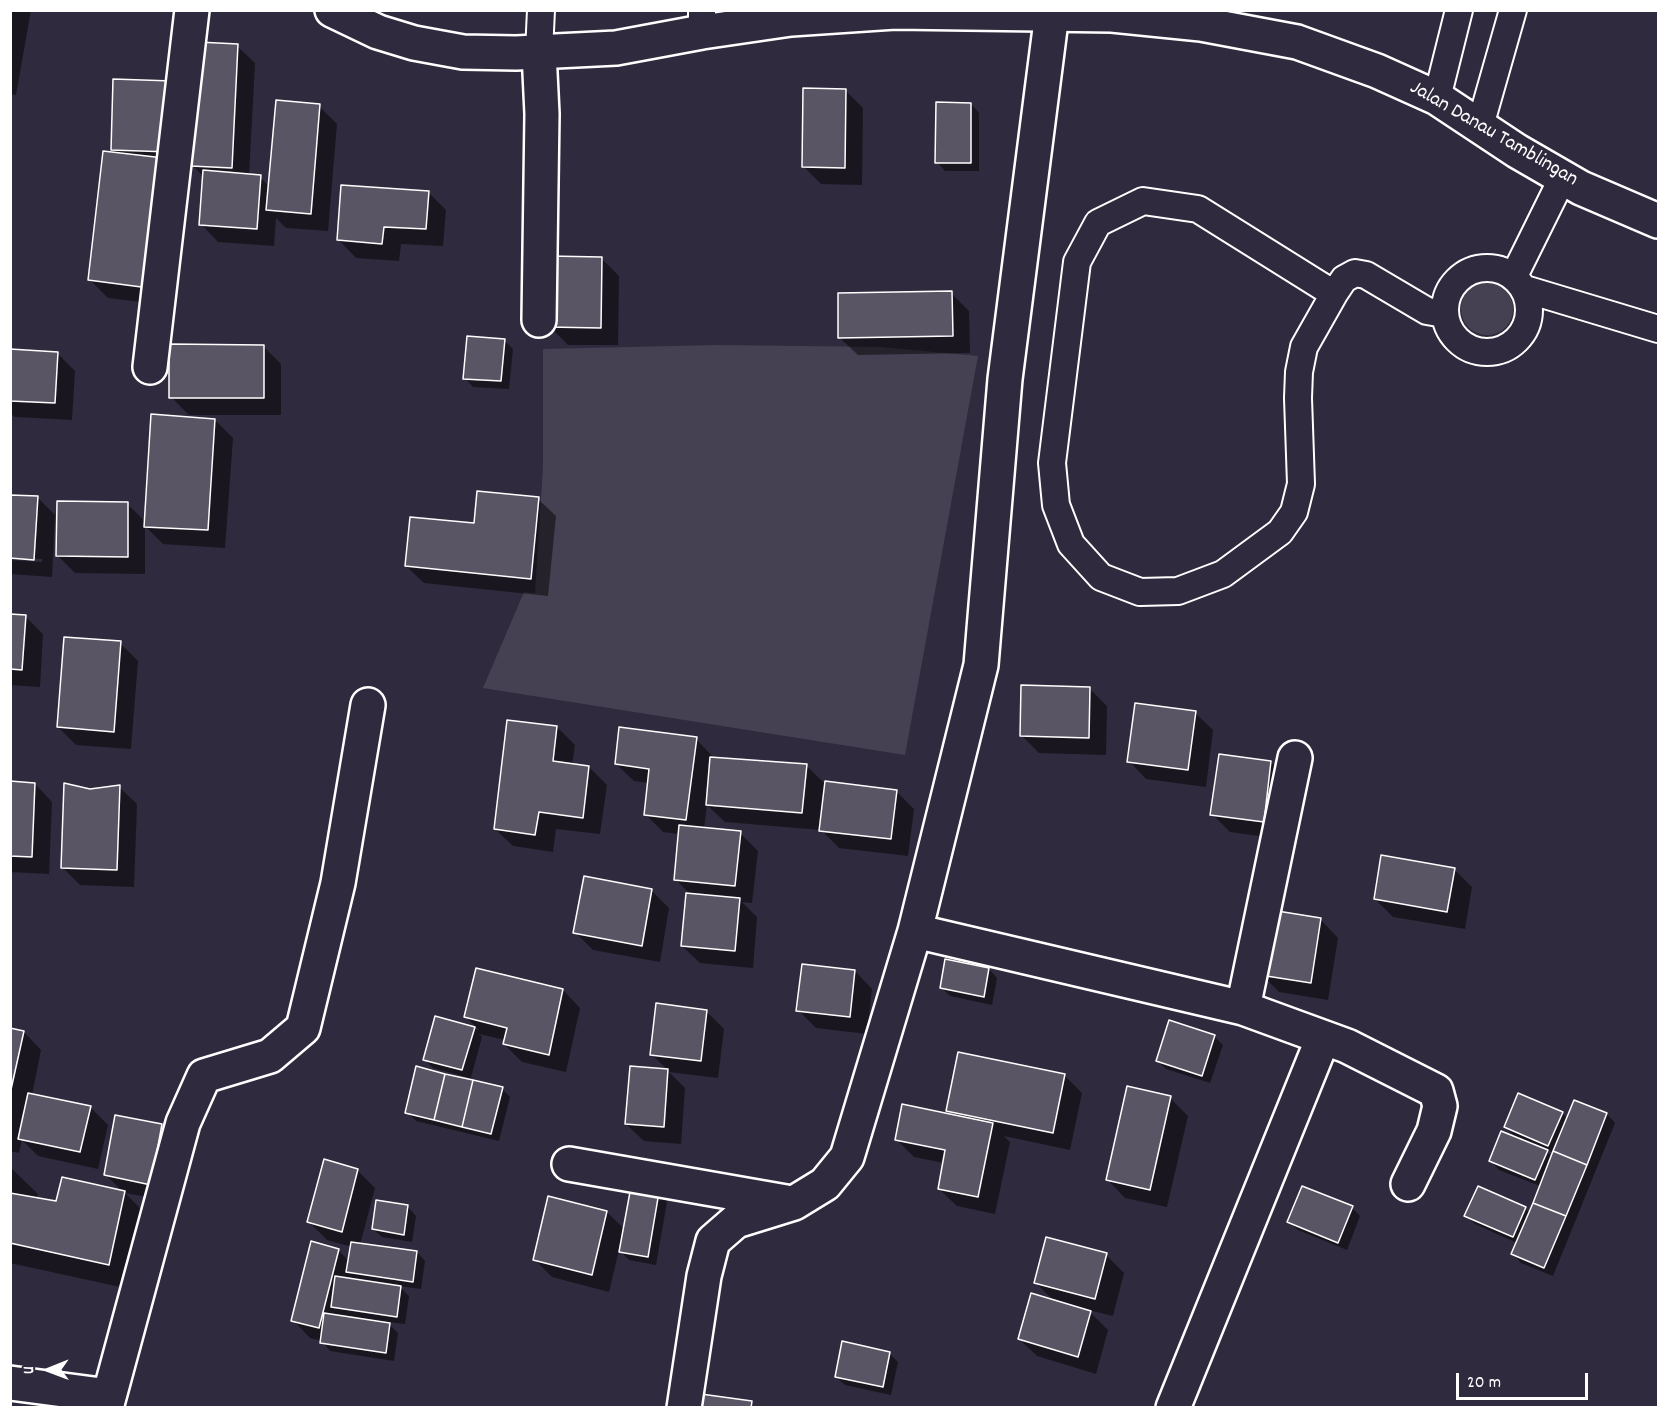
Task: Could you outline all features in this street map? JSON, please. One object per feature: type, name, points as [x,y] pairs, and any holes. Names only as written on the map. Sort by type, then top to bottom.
[{"type":"street","points":[[150,367],[192,10]]},
{"type":"street","name":"Jalan Danau Tamblingan","points":[[332,10],[378,32],[414,43],[463,52],[539,52],[616,48],[702,21],[791,19],[895,11],[1112,15],[1201,24],[1297,42],[1377,71],[1437,98],[1581,188],[1659,221]]},
{"type":"street","points":[[684,1407],[704,1276],[713,1241],[736,1221],[794,1203],[825,1184],[847,1156],[915,931],[981,665],[1005,379],[1052,13]]},
{"type":"street","points":[[539,52],[542,114],[539,320]]},
{"type":"street","points":[[10,1383],[107,1402],[183,1123],[204,1076],[270,1056],[303,1028],[338,883],[368,705]]},
{"type":"street","points":[[1243,1008],[1295,758]]},
{"type":"street","points":[[915,931],[1243,1008],[1347,1046],[1436,1091],[1440,1106],[1434,1131],[1408,1184]]},
{"type":"street","points":[[1173,1407],[1323,1038]]},
{"type":"street","points":[[569,1164],[794,1203]]},
{"type":"lane","points":[[539,52],[541,10]]},
{"type":"lane","points":[[1437,98],[1459,10]]},
{"type":"lane","points":[[1479,126],[1513,10]]},
{"type":"lane","points":[[1563,177],[1519,283],[1529,305],[1528,322],[1520,336],[1507,348],[1491,352],[1475,350],[1460,343],[1450,330],[1444,314],[1446,297],[1454,283],[1467,272],[1483,267],[1500,269],[1519,283],[1659,329]]},
{"type":"lane","points":[[1334,294],[1198,209],[1143,201],[1098,223],[1077,262],[1052,463],[1056,505],[1071,544],[1101,577],[1140,592],[1178,591],[1223,574],[1280,532],[1294,512],[1301,484],[1298,398],[1299,372],[1304,347],[1344,279],[1355,273],[1366,275],[1427,311],[1444,314]]},
{"type":"shaded area","points":[[1482,283],[1492,283],[1506,290],[1513,309],[1506,328],[1492,335],[1482,335],[1472,331],[1465,324],[1461,314],[1461,304],[1465,294],[1472,287]]},
{"type":"shaded area","points":[[718,345],[880,347],[978,356],[905,755],[483,688],[524,592],[535,593],[543,467],[543,349]]},
{"type":"building","points":[[198,42],[238,44],[232,168],[191,166]]},
{"type":"building","points":[[113,79],[172,81],[170,152],[111,150]]},
{"type":"building","points":[[803,88],[846,89],[845,168],[802,167]]},
{"type":"building","points":[[276,100],[320,104],[311,214],[266,210]]},
{"type":"building","points":[[936,102],[971,103],[971,163],[935,163]]},
{"type":"building","points":[[103,151],[164,158],[149,288],[88,280]]},
{"type":"building","points":[[203,170],[261,175],[257,229],[199,225]]},
{"type":"building","points":[[341,185],[429,191],[426,229],[384,227],[382,244],[337,240]]},
{"type":"building","points":[[549,256],[602,257],[601,328],[548,327]]},
{"type":"building","points":[[952,291],[953,336],[838,338],[838,293]]},
{"type":"building","points":[[467,336],[505,339],[501,381],[463,379]]},
{"type":"building","points":[[169,344],[264,345],[264,398],[169,398]]},
{"type":"building","points":[[10,349],[58,352],[55,403],[10,401]]},
{"type":"building","points":[[151,414],[215,419],[208,530],[144,527]]},
{"type":"building","points":[[477,491],[539,497],[531,579],[405,566],[410,517],[474,523]]},
{"type":"building","points":[[10,495],[38,496],[34,560],[10,558]]},
{"type":"building","points":[[57,501],[128,502],[128,557],[56,556]]},
{"type":"building","points":[[10,614],[26,615],[22,670],[10,669]]},
{"type":"building","points":[[64,637],[121,641],[114,732],[57,727]]},
{"type":"building","points":[[1021,685],[1090,687],[1089,738],[1020,736]]},
{"type":"building","points":[[1135,703],[1196,711],[1188,770],[1127,762]]},
{"type":"building","points":[[507,720],[557,726],[553,761],[589,766],[583,818],[539,812],[535,835],[494,829]]},
{"type":"building","points":[[619,727],[697,737],[686,820],[644,815],[649,769],[615,764]]},
{"type":"building","points":[[1219,754],[1271,761],[1264,822],[1210,815]]},
{"type":"building","points":[[710,757],[807,764],[802,813],[706,805]]},
{"type":"building","points":[[10,781],[35,783],[32,857],[10,856]]},
{"type":"building","points":[[825,781],[897,790],[891,839],[819,831]]},
{"type":"building","points":[[64,783],[90,789],[120,785],[117,870],[61,868]]},
{"type":"building","points":[[679,825],[741,831],[735,886],[674,880]]},
{"type":"building","points":[[1381,855],[1455,868],[1447,912],[1374,899]]},
{"type":"building","points":[[584,876],[652,889],[642,946],[573,933]]},
{"type":"building","points":[[686,893],[740,898],[735,951],[681,946]]},
{"type":"building","points":[[1271,910],[1321,918],[1311,983],[1260,975]]},
{"type":"building","points":[[945,959],[989,968],[984,997],[940,988]]},
{"type":"building","points":[[802,964],[855,970],[850,1017],[796,1011]]},
{"type":"building","points":[[476,968],[563,989],[549,1055],[503,1044],[507,1028],[464,1017]]},
{"type":"building","points":[[656,1003],[707,1010],[701,1061],[650,1055]]},
{"type":"building","points":[[435,1016],[475,1027],[462,1070],[423,1060]]},
{"type":"building","points":[[1169,1020],[1215,1035],[1202,1076],[1156,1061]]},
{"type":"building","points":[[10,1028],[24,1031],[10,1094]]},
{"type":"building","points":[[958,1052],[1065,1074],[1053,1133],[946,1111]]},
{"type":"building","points":[[416,1066],[445,1074],[434,1120],[405,1113]]},
{"type":"building","points":[[630,1066],[668,1069],[664,1127],[625,1124]]},
{"type":"building","points":[[445,1074],[473,1080],[462,1127],[434,1120]]},
{"type":"building","points":[[473,1080],[503,1087],[491,1134],[462,1127]]},
{"type":"building","points":[[1127,1086],[1171,1096],[1150,1190],[1106,1180]]},
{"type":"building","points":[[28,1093],[91,1106],[80,1152],[18,1139]]},
{"type":"building","points":[[1518,1093],[1563,1112],[1548,1146],[1504,1127]]},
{"type":"building","points":[[1574,1100],[1607,1113],[1587,1165],[1553,1151]]},
{"type":"building","points":[[902,1104],[993,1123],[978,1197],[938,1189],[945,1150],[895,1140]]},
{"type":"building","points":[[115,1115],[162,1124],[151,1185],[104,1175]]},
{"type":"building","points":[[1501,1131],[1548,1150],[1535,1180],[1489,1161]]},
{"type":"building","points":[[1553,1151],[1587,1165],[1566,1216],[1533,1203]]},
{"type":"building","points":[[324,1159],[358,1169],[342,1232],[307,1222]]},
{"type":"building","points":[[62,1177],[125,1191],[109,1265],[10,1243],[10,1193],[56,1201]]},
{"type":"building","points":[[632,1181],[660,1186],[648,1257],[619,1252]]},
{"type":"building","points":[[1302,1186],[1353,1206],[1338,1243],[1287,1222]]},
{"type":"building","points":[[1478,1186],[1526,1207],[1513,1237],[1464,1216]]},
{"type":"building","points":[[548,1196],[607,1211],[592,1275],[533,1260]]},
{"type":"building","points":[[376,1200],[408,1205],[404,1235],[372,1229]]},
{"type":"building","points":[[1533,1203],[1566,1216],[1544,1268],[1511,1254]]},
{"type":"building","points":[[1046,1237],[1107,1253],[1095,1299],[1034,1283]]},
{"type":"building","points":[[311,1241],[339,1249],[319,1328],[291,1321]]},
{"type":"building","points":[[351,1242],[417,1251],[413,1282],[346,1272]]},
{"type":"building","points":[[335,1276],[401,1286],[397,1317],[331,1307]]},
{"type":"building","points":[[1031,1293],[1091,1311],[1078,1357],[1018,1339]]},
{"type":"building","points":[[324,1313],[390,1323],[386,1353],[320,1343]]},
{"type":"building","points":[[842,1341],[890,1352],[883,1387],[835,1377]]},
{"type":"building","points":[[701,1394],[752,1401],[751,1408],[699,1408]]}]
